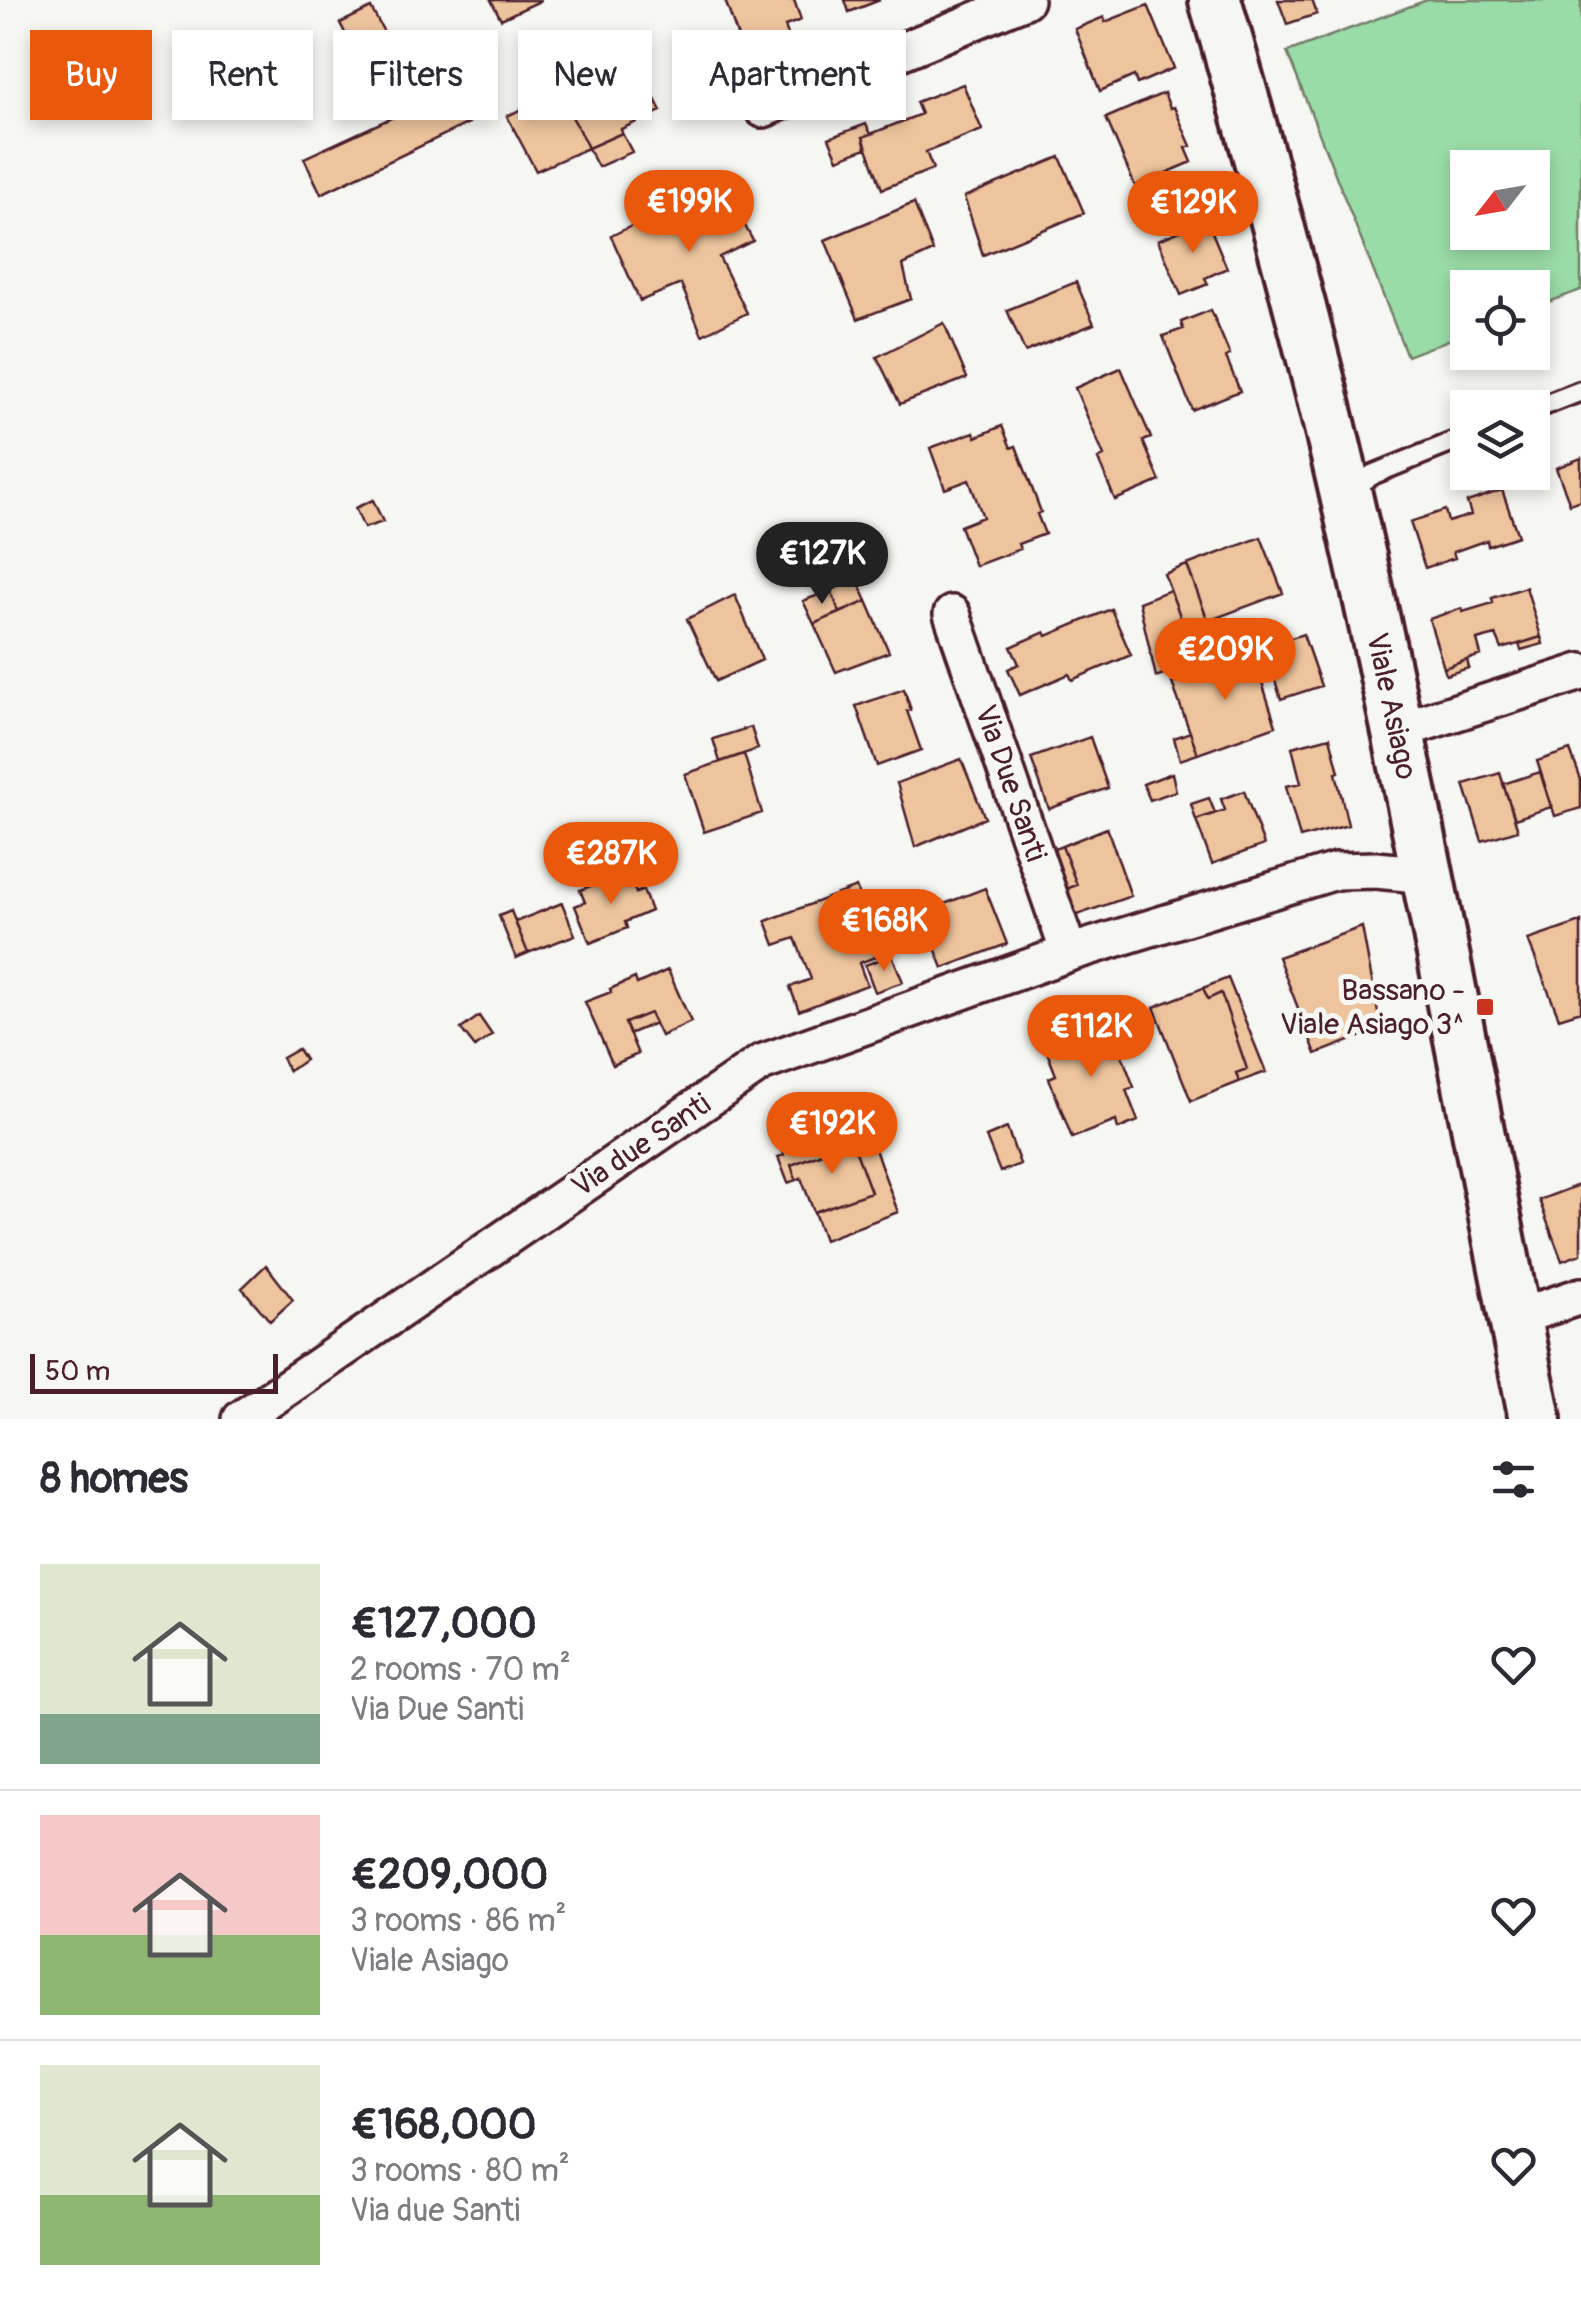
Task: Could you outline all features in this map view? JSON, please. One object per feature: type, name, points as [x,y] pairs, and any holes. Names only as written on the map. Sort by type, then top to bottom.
[{"type":"main road","name":"Viale Asiago","points":[[1214,0],[1260,155],[1345,492],[1428,875],[1535,1419]]},
{"type":"street","points":[[906,50],[1025,0]]},
{"type":"street","name":"Via Due Santi","points":[[952,614],[1069,953]]},
{"type":"street","points":[[1398,731],[1581,672]]},
{"type":"street","name":"Via due Santi","points":[[241,1419],[761,1063],[1069,953],[1336,871],[1428,875]]},
{"type":"street","points":[[1515,1318],[1581,1296]]},
{"type":"lane","points":[[1550,403],[1581,390]]},
{"type":"lane","points":[[1345,492],[1374,474],[1450,443]]},
{"type":"green space","points":[[1427,0],[1581,0],[1581,290],[1550,302],[1550,270],[1450,270],[1450,340],[1407,356],[1287,52]]},
{"type":"building","points":[[491,0],[540,0],[540,1],[501,19]]},
{"type":"building","points":[[725,0],[794,0],[801,20],[785,26],[786,30],[735,30]]},
{"type":"building","points":[[845,0],[880,0],[849,12]]},
{"type":"building","points":[[1278,0],[1312,0],[1317,14],[1287,24]]},
{"type":"building","points":[[1148,5],[1174,68],[1137,84],[1134,76],[1100,91],[1075,29]]},
{"type":"building","points":[[371,8],[383,30],[344,30],[340,23]]},
{"type":"building","points":[[963,84],[982,130],[926,152],[933,169],[882,189],[863,137],[921,114],[916,102]]},
{"type":"building","points":[[652,93],[661,111],[652,115]]},
{"type":"building","points":[[1164,93],[1191,146],[1186,148],[1192,162],[1135,186],[1106,118]]},
{"type":"building","points":[[518,111],[518,120],[574,120],[588,148],[536,171],[507,116]]},
{"type":"building","points":[[387,120],[469,123],[321,194],[304,158]]},
{"type":"building","points":[[574,120],[641,120],[621,129],[622,133],[588,148]]},
{"type":"building","points":[[866,124],[871,134],[863,137],[866,148],[838,159],[829,138]]},
{"type":"building","points":[[622,133],[632,152],[598,167],[588,148]]},
{"type":"building","points":[[1060,157],[1084,213],[983,255],[964,197]]},
{"type":"building","points":[[722,182],[753,241],[719,257],[747,313],[702,335],[681,284],[640,301],[611,236]]},
{"type":"building","points":[[914,203],[933,251],[903,265],[911,299],[858,319],[825,240]]},
{"type":"building","points":[[1207,220],[1227,268],[1205,278],[1208,284],[1181,295],[1158,240]]},
{"type":"building","points":[[1076,282],[1094,324],[1025,352],[1007,310]]},
{"type":"building","points":[[1211,310],[1240,391],[1192,410],[1163,336],[1183,329],[1181,322]]},
{"type":"building","points":[[944,323],[967,378],[900,404],[877,357]]},
{"type":"building","points":[[1121,368],[1151,438],[1143,441],[1160,481],[1115,500],[1098,459],[1104,456],[1075,388]]},
{"type":"building","points":[[1002,426],[1011,448],[1016,446],[1041,512],[1037,514],[1045,534],[1018,544],[1020,549],[975,566],[960,526],[983,517],[969,480],[945,489],[930,448]]},
{"type":"building","points":[[1581,458],[1581,500],[1570,504],[1556,468]]},
{"type":"building","points":[[1502,490],[1518,536],[1488,546],[1487,540],[1453,552],[1455,558],[1425,568],[1410,522],[1445,510],[1448,522],[1471,515],[1467,502]]},
{"type":"building","points":[[373,500],[383,522],[364,528],[355,508]]},
{"type":"building","points":[[1261,537],[1283,593],[1208,621],[1187,565]]},
{"type":"building","points":[[1187,565],[1208,621],[1185,629],[1164,574]]},
{"type":"building","points":[[857,579],[867,601],[840,613],[831,590]]},
{"type":"building","points":[[1526,587],[1541,637],[1502,649],[1496,635],[1477,640],[1481,655],[1444,668],[1429,619],[1493,603],[1492,598]]},
{"type":"building","points":[[831,590],[840,613],[814,624],[803,601]]},
{"type":"building","points":[[1170,590],[1190,642],[1178,646],[1185,665],[1156,677],[1139,602]]},
{"type":"building","points":[[735,595],[762,660],[716,681],[687,619]]},
{"type":"building","points":[[867,601],[889,652],[836,672],[814,624]]},
{"type":"building","points":[[1111,609],[1131,655],[1072,680],[1069,674],[1020,695],[1008,669],[1019,664],[1011,647]]},
{"type":"building","points":[[1303,634],[1321,686],[1281,699],[1264,647]]},
{"type":"building","points":[[1541,637],[1543,644],[1521,650],[1519,644]]},
{"type":"building","points":[[1252,651],[1276,726],[1198,754],[1172,683]]},
{"type":"building","points":[[1467,660],[1469,668],[1446,675],[1444,668]]},
{"type":"building","points":[[904,689],[911,710],[907,711],[921,750],[877,766],[856,706]]},
{"type":"building","points":[[751,727],[758,749],[720,762],[713,739]]},
{"type":"building","points":[[1190,732],[1198,754],[1180,760],[1174,738]]},
{"type":"building","points":[[1090,737],[1108,788],[1049,809],[1031,758]]},
{"type":"building","points":[[1330,737],[1348,825],[1300,838],[1286,786],[1301,783],[1292,747]]},
{"type":"building","points":[[1570,750],[1581,780],[1581,808],[1555,816],[1537,761]]},
{"type":"building","points":[[744,754],[762,813],[704,832],[685,774]]},
{"type":"building","points":[[961,759],[985,818],[915,847],[897,783]]},
{"type":"building","points":[[1540,772],[1551,807],[1515,819],[1503,784]]},
{"type":"building","points":[[1172,773],[1176,791],[1150,800],[1143,784]]},
{"type":"building","points":[[1500,773],[1518,830],[1482,841],[1464,784]]},
{"type":"building","points":[[1244,791],[1264,845],[1212,864],[1196,820],[1225,810],[1221,799]]},
{"type":"building","points":[[1209,798],[1215,813],[1196,820],[1191,804]]},
{"type":"building","points":[[1107,828],[1131,896],[1069,918],[1058,892],[1077,885],[1062,846]]},
{"type":"building","points":[[1062,846],[1077,885],[1058,892],[1043,853]]},
{"type":"building","points":[[627,872],[636,893],[643,890],[651,911],[625,922],[627,928],[590,943],[575,906],[585,902],[580,890]]},
{"type":"building","points":[[856,887],[881,955],[859,963],[867,985],[799,1011],[790,987],[811,979],[795,938],[775,945],[766,921]]},
{"type":"building","points":[[985,888],[1007,944],[943,968],[921,913]]},
{"type":"building","points":[[562,903],[575,935],[528,953],[515,922]]},
{"type":"building","points":[[511,911],[528,953],[516,958],[499,916]]},
{"type":"building","points":[[1581,922],[1581,1011],[1559,1018],[1528,940]]},
{"type":"building","points":[[1362,927],[1381,1029],[1316,1054],[1278,957]]},
{"type":"building","points":[[892,955],[903,982],[875,992],[865,965]]},
{"type":"building","points":[[668,970],[691,1022],[661,1036],[650,1013],[625,1023],[638,1054],[613,1065],[585,1002],[635,978],[637,984]]},
{"type":"building","points":[[1228,978],[1266,1072],[1239,1082],[1236,1073],[1247,1069],[1221,993],[1208,999],[1203,988]]},
{"type":"building","points":[[1203,988],[1208,999],[1221,993],[1247,1069],[1236,1073],[1239,1082],[1191,1101],[1154,1007]]},
{"type":"building","points":[[650,1013],[655,1023],[629,1034],[625,1023]]},
{"type":"building","points":[[479,1016],[492,1035],[475,1047],[461,1029]]},
{"type":"building","points":[[1102,1021],[1105,1028],[1111,1026],[1134,1087],[1126,1090],[1138,1121],[1118,1129],[1116,1121],[1072,1138],[1049,1078],[1056,1075],[1045,1047],[1057,1043],[1056,1038]]},
{"type":"building","points":[[298,1049],[305,1060],[289,1071],[282,1058]]},
{"type":"building","points":[[861,1111],[898,1212],[824,1240],[814,1212],[871,1192],[852,1141],[791,1165],[796,1180],[788,1183],[778,1157],[784,1155],[779,1141]]},
{"type":"building","points":[[1007,1128],[1020,1164],[1000,1172],[986,1137]]},
{"type":"building","points":[[852,1141],[871,1192],[814,1212],[801,1178],[796,1180],[791,1165]]},
{"type":"building","points":[[1581,1184],[1581,1254],[1562,1261],[1539,1200]]},
{"type":"building","points":[[266,1265],[293,1300],[270,1321],[242,1288]]},
{"type":"place","name":"Bassano - Viale Asiago 3^","points":[[1485,1007]]}]
